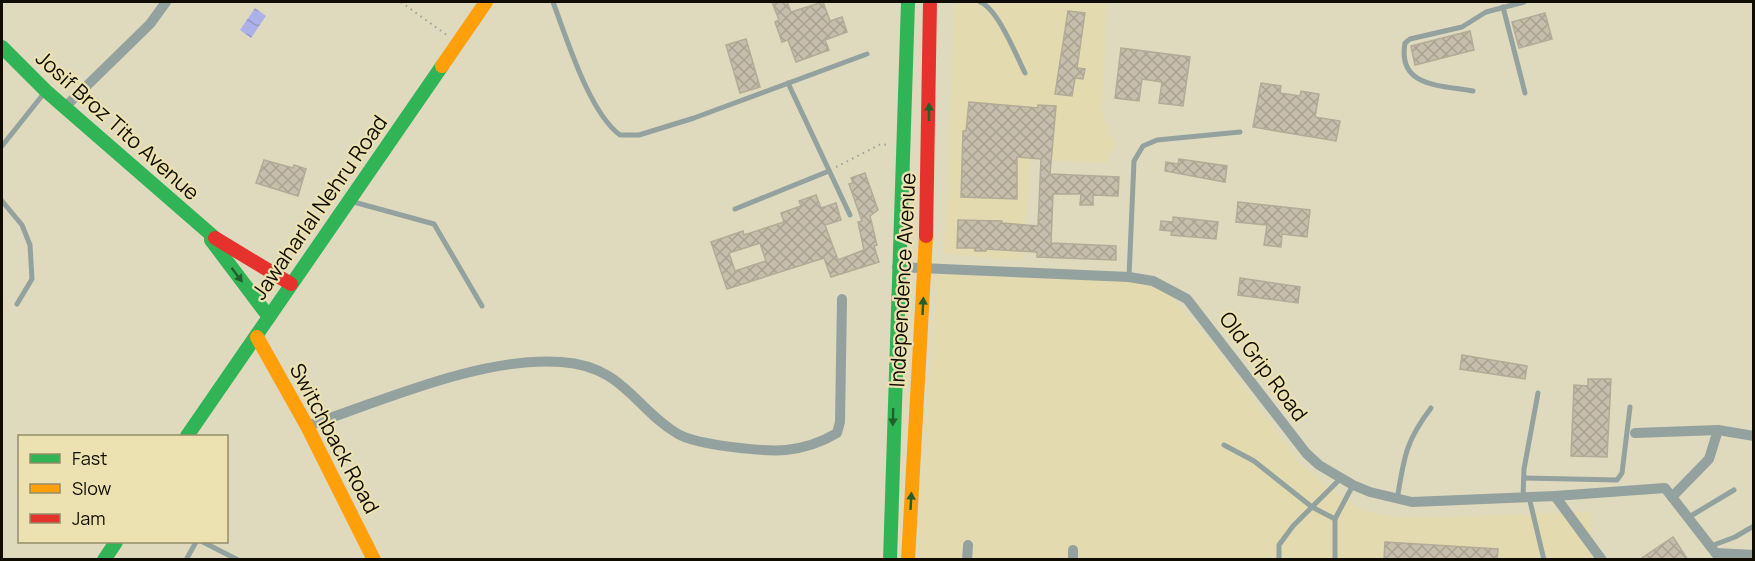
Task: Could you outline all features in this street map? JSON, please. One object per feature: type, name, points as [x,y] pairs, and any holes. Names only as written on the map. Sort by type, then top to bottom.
[{"type":"main road","name":"Jawaharlal Nehru Road","points":[[188,435],[486,2]]},
{"type":"main road","name":"Independence Avenue","points":[[890,560],[897,267],[908,2]]},
{"type":"main road","name":"Independence Avenue","points":[[908,560],[925,267],[930,2]]},
{"type":"main road","name":"Josif Broz Tito Avenue","points":[[2,47],[46,91],[206,233],[291,284]]},
{"type":"main road","name":"Josif Broz Tito Avenue","points":[[206,233],[269,317]]},
{"type":"main road","name":"Switchback Road","points":[[257,337],[307,426],[374,560]]},
{"type":"main road","points":[[104,560],[115,543]]},
{"type":"street","points":[[64,107],[150,24],[166,2]]},
{"type":"street","name":"Old Grip Road","points":[[897,267],[1129,277],[1153,281],[1187,299],[1306,453],[1319,465],[1353,485],[1397,500],[1412,502],[1526,497],[1559,499],[1665,488],[1672,496]]},
{"type":"street","points":[[307,426],[437,382],[493,368],[534,362],[563,362],[601,371],[623,385],[679,434],[697,441],[784,450],[807,446],[837,433],[840,422],[842,299]]},
{"type":"street","points":[[1718,429],[1709,459],[1672,496],[1716,553],[1754,555]]},
{"type":"street","points":[[1635,434],[1718,429],[1754,436]]},
{"type":"street","points":[[1559,499],[1602,560]]},
{"type":"street","points":[[967,560],[968,545]]},
{"type":"lane","points":[[553,2],[605,122],[620,135],[639,135],[867,54]]},
{"type":"lane","points":[[980,2],[986,4],[1000,25],[1025,73]]},
{"type":"lane","points":[[1473,91],[1415,79],[1408,71],[1403,51],[1405,43],[1410,39],[1462,27],[1486,12],[1524,2]]},
{"type":"lane","points":[[1503,7],[1525,93]]},
{"type":"lane","points":[[788,83],[850,215]]},
{"type":"lane","points":[[2,146],[46,91]]},
{"type":"lane","points":[[1129,277],[1134,161],[1143,146],[1156,140],[1240,132]]},
{"type":"lane","points":[[735,209],[829,171]]},
{"type":"lane","points":[[2,201],[22,225],[30,245],[32,279],[16,304]]},
{"type":"lane","points":[[349,201],[434,224],[482,306]]},
{"type":"lane","points":[[1539,393],[1524,478],[1526,497],[1544,560]]},
{"type":"lane","points":[[1524,478],[1617,480],[1622,473],[1630,407]]},
{"type":"lane","points":[[1397,500],[1406,450],[1413,431],[1431,408]]},
{"type":"lane","points":[[1224,445],[1273,474],[1312,507],[1335,519]]},
{"type":"lane","points":[[1279,560],[1279,544],[1341,478]]},
{"type":"lane","points":[[1335,560],[1335,519],[1353,485]]},
{"type":"lane","points":[[1689,517],[1734,490]]},
{"type":"lane","points":[[1716,553],[1735,537],[1754,526]]},
{"type":"lane","points":[[186,560],[195,543]]},
{"type":"lane","points":[[205,543],[238,560]]},
{"type":"path","points":[[401,2],[457,43]]},
{"type":"path","points":[[829,171],[880,144],[891,146]]},
{"type":"shaded area","points":[[955,2],[1107,2],[1102,114],[1116,144],[1105,163],[1030,159],[1023,260],[944,254]]},
{"type":"shaded area","points":[[937,271],[1131,280],[1168,292],[1215,347],[1299,462],[1328,487],[1362,510],[1400,518],[1591,512],[1594,559],[920,560],[919,515]]},
{"type":"water","points":[[255,8],[266,16],[251,38],[240,30]]},
{"type":"building","points":[[772,2],[787,2],[791,12],[823,2],[830,21],[842,17],[847,32],[825,40],[829,50],[796,62],[788,40],[782,42],[775,22],[779,20]]},
{"type":"building","points":[[1068,11],[1085,13],[1077,68],[1085,69],[1083,79],[1075,78],[1072,96],[1055,94]]},
{"type":"building","points":[[1545,13],[1552,39],[1519,48],[1512,22]]},
{"type":"building","points":[[1470,31],[1474,50],[1415,65],[1411,46]]},
{"type":"building","points":[[746,39],[760,87],[740,93],[726,45]]},
{"type":"building","points":[[1121,48],[1190,57],[1183,106],[1159,103],[1162,82],[1142,79],[1139,101],[1115,98]]},
{"type":"building","points":[[1261,83],[1281,86],[1280,93],[1300,96],[1301,91],[1319,94],[1315,117],[1340,121],[1336,141],[1253,127]]},
{"type":"building","points":[[969,102],[1038,108],[1038,105],[1056,106],[1050,174],[1119,177],[1118,196],[1093,195],[1093,205],[1080,205],[1081,194],[1053,194],[1051,243],[1116,246],[1116,260],[1037,257],[1037,252],[986,249],[986,251],[975,251],[974,248],[957,248],[958,220],[1002,221],[1002,223],[1038,226],[1041,159],[1017,157],[1017,199],[961,197],[963,131],[966,131]]},
{"type":"building","points":[[1179,159],[1227,166],[1225,182],[1165,171],[1166,162],[1178,164]]},
{"type":"building","points":[[264,160],[306,169],[298,196],[256,183]]},
{"type":"building","points":[[865,173],[878,210],[870,216],[877,245],[874,246],[879,262],[831,277],[824,258],[727,289],[711,242],[743,231],[744,235],[784,222],[781,213],[801,206],[799,201],[816,195],[821,208],[836,203],[841,220],[825,225],[838,260],[864,250],[858,222],[862,221],[849,184],[853,183],[851,178]],"holes":[[[760,243],[766,261],[735,271],[729,253]]]},
{"type":"building","points":[[1238,202],[1310,210],[1307,237],[1282,234],[1281,247],[1264,245],[1267,225],[1236,222]]},
{"type":"building","points":[[1173,217],[1218,222],[1216,239],[1171,235],[1172,231],[1160,230],[1161,221],[1173,222]]},
{"type":"building","points":[[1240,278],[1300,287],[1298,303],[1238,295]]},
{"type":"building","points":[[1462,355],[1527,366],[1525,379],[1460,369]]},
{"type":"building","points":[[1588,379],[1611,379],[1607,457],[1571,456],[1574,385],[1588,386]]},
{"type":"building","points":[[1673,537],[1688,560],[1639,560]]},
{"type":"building","points":[[1385,542],[1498,549],[1497,560],[1384,560]]},
{"type":"traffic: fast","points":[[890,560],[908,2]]},
{"type":"traffic: fast","points":[[2,47],[46,91],[215,238]]},
{"type":"traffic: fast","points":[[188,435],[442,66]]},
{"type":"traffic: fast","points":[[211,240],[269,317]]},
{"type":"traffic: fast","points":[[104,560],[115,543]]},
{"type":"traffic: slow","points":[[442,66],[486,2]]},
{"type":"traffic: slow","points":[[908,560],[926,236]]},
{"type":"traffic: slow","points":[[257,337],[307,426],[374,560]]},
{"type":"traffic: jam","points":[[926,236],[930,2]]},
{"type":"traffic: jam","points":[[215,238],[291,284]]}]
